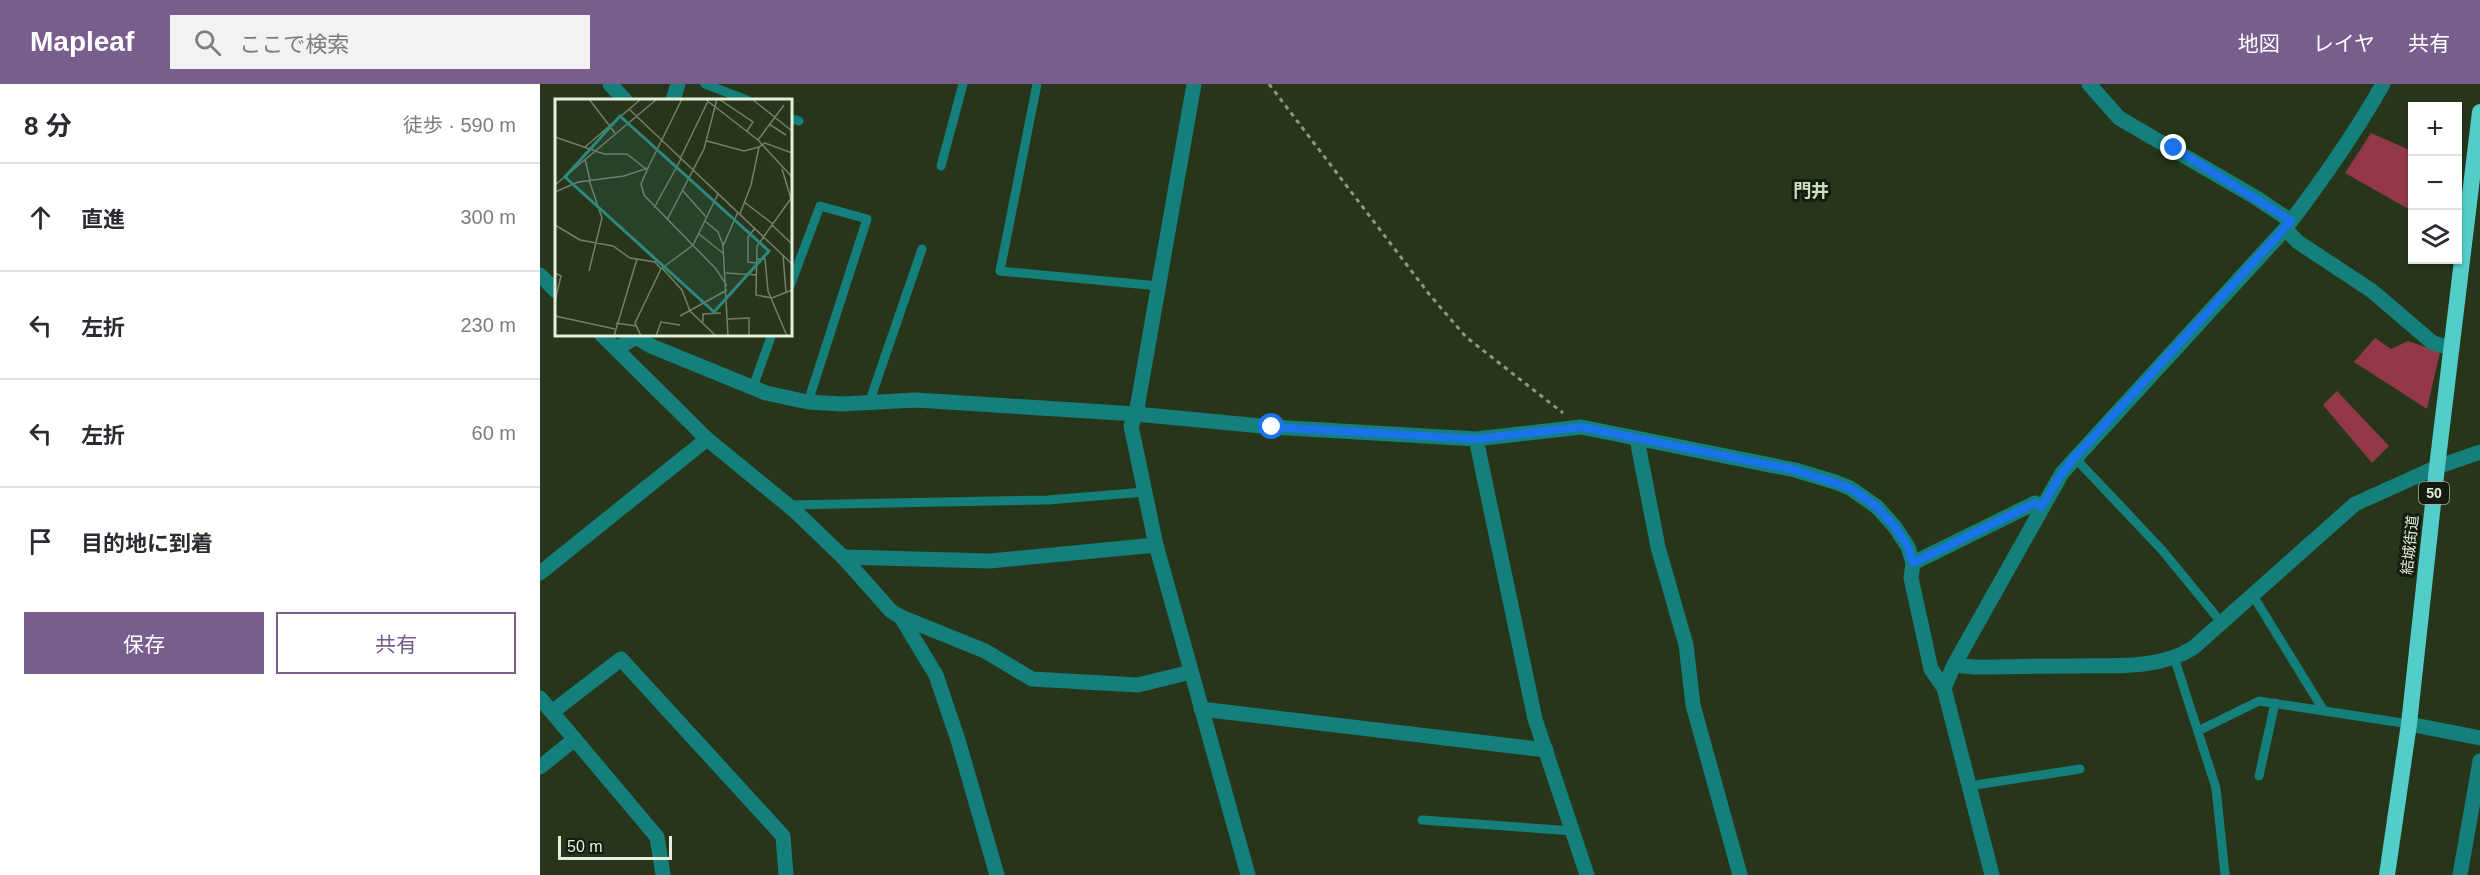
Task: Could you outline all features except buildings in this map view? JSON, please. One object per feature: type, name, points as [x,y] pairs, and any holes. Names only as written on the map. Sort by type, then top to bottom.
[{"type":"highway","name":"結城街道","points":[[2387,875],[2409,724],[2437,467],[2480,112]]},
{"type":"street","points":[[610,84],[624,99]]},
{"type":"street","points":[[673,99],[678,84]]},
{"type":"street","points":[[1194,84],[1136,414],[1131,426],[1156,545],[1248,875]]},
{"type":"street","points":[[2089,84],[2119,117],[2255,197],[2288,225],[2298,242],[2372,291],[2433,343],[2452,348]]},
{"type":"street","points":[[1944,688],[1954,665],[2062,473],[2288,225],[2317,188],[2356,131],[2383,84]]},
{"type":"street","points":[[540,275],[555,290]]},
{"type":"street","points":[[603,336],[707,440],[788,505],[843,557],[891,611],[901,617],[985,651],[1032,679],[1138,685],[1191,672]]},
{"type":"street","points":[[616,350],[636,337],[651,346],[766,393],[808,402],[869,403],[916,400],[1136,414],[1272,427],[1476,439],[1581,427],[1795,470],[1850,488],[1877,507],[1895,527],[1908,547],[1913,563],[1911,578],[1931,669],[1944,688],[1992,875]]},
{"type":"street","points":[[1476,439],[1535,719],[1587,875]]},
{"type":"street","points":[[1637,439],[1658,547],[1686,645],[1693,705],[1740,875]]},
{"type":"street","points":[[540,573],[707,440]]},
{"type":"street","points":[[1954,665],[2136,665],[2174,657],[2193,648],[2355,504],[2437,467],[2480,452]]},
{"type":"street","points":[[1913,563],[2035,503],[2041,507]]},
{"type":"street","points":[[843,557],[990,561],[1156,545]]},
{"type":"street","points":[[901,617],[936,675],[958,740],[997,875]]},
{"type":"street","points":[[552,712],[621,659],[783,837],[786,875]]},
{"type":"street","points":[[540,698],[657,837],[663,875]]},
{"type":"street","points":[[1201,709],[1546,750]]},
{"type":"street","points":[[2409,724],[2480,738]]},
{"type":"street","points":[[540,767],[574,739]]},
{"type":"street","points":[[2460,875],[2480,761]]},
{"type":"lane","points":[[705,84],[744,99]]},
{"type":"lane","points":[[941,166],[963,84]]},
{"type":"lane","points":[[1037,84],[1000,271],[1159,286]]},
{"type":"lane","points":[[792,281],[820,206],[867,219],[808,402]]},
{"type":"lane","points":[[869,403],[922,249]]},
{"type":"lane","points":[[753,387],[771,336]]},
{"type":"lane","points":[[2074,458],[2162,550],[2221,622]]},
{"type":"lane","points":[[788,505],[1048,500],[1144,492]]},
{"type":"lane","points":[[2252,594],[2324,711]]},
{"type":"lane","points":[[2174,657],[2216,788],[2225,875]]},
{"type":"lane","points":[[2198,731],[2259,700],[2409,724]]},
{"type":"lane","points":[[2259,777],[2275,703]]},
{"type":"lane","points":[[1969,786],[2080,769]]},
{"type":"lane","points":[[1422,820],[1573,831]]},
{"type":"path","points":[[1269,84],[1429,294],[1466,337],[1581,427]]},
{"type":"shaded area","points":[[2371,133],[2408,149],[2408,209],[2345,173]]},
{"type":"shaded area","points":[[2375,338],[2391,349],[2408,341],[2440,352],[2427,409],[2354,362]]},
{"type":"shaded area","points":[[2337,391],[2389,446],[2372,463],[2323,405]]},
{"type":"district","name":"門井","points":[[1811,191]]},
{"type":"route","points":[[1272,427],[1476,439],[1581,427],[1795,470],[1850,488],[1867,499],[1895,527],[1908,547],[1913,563],[2035,503],[2041,507],[2074,458],[2291,221],[2174,148]]}]
